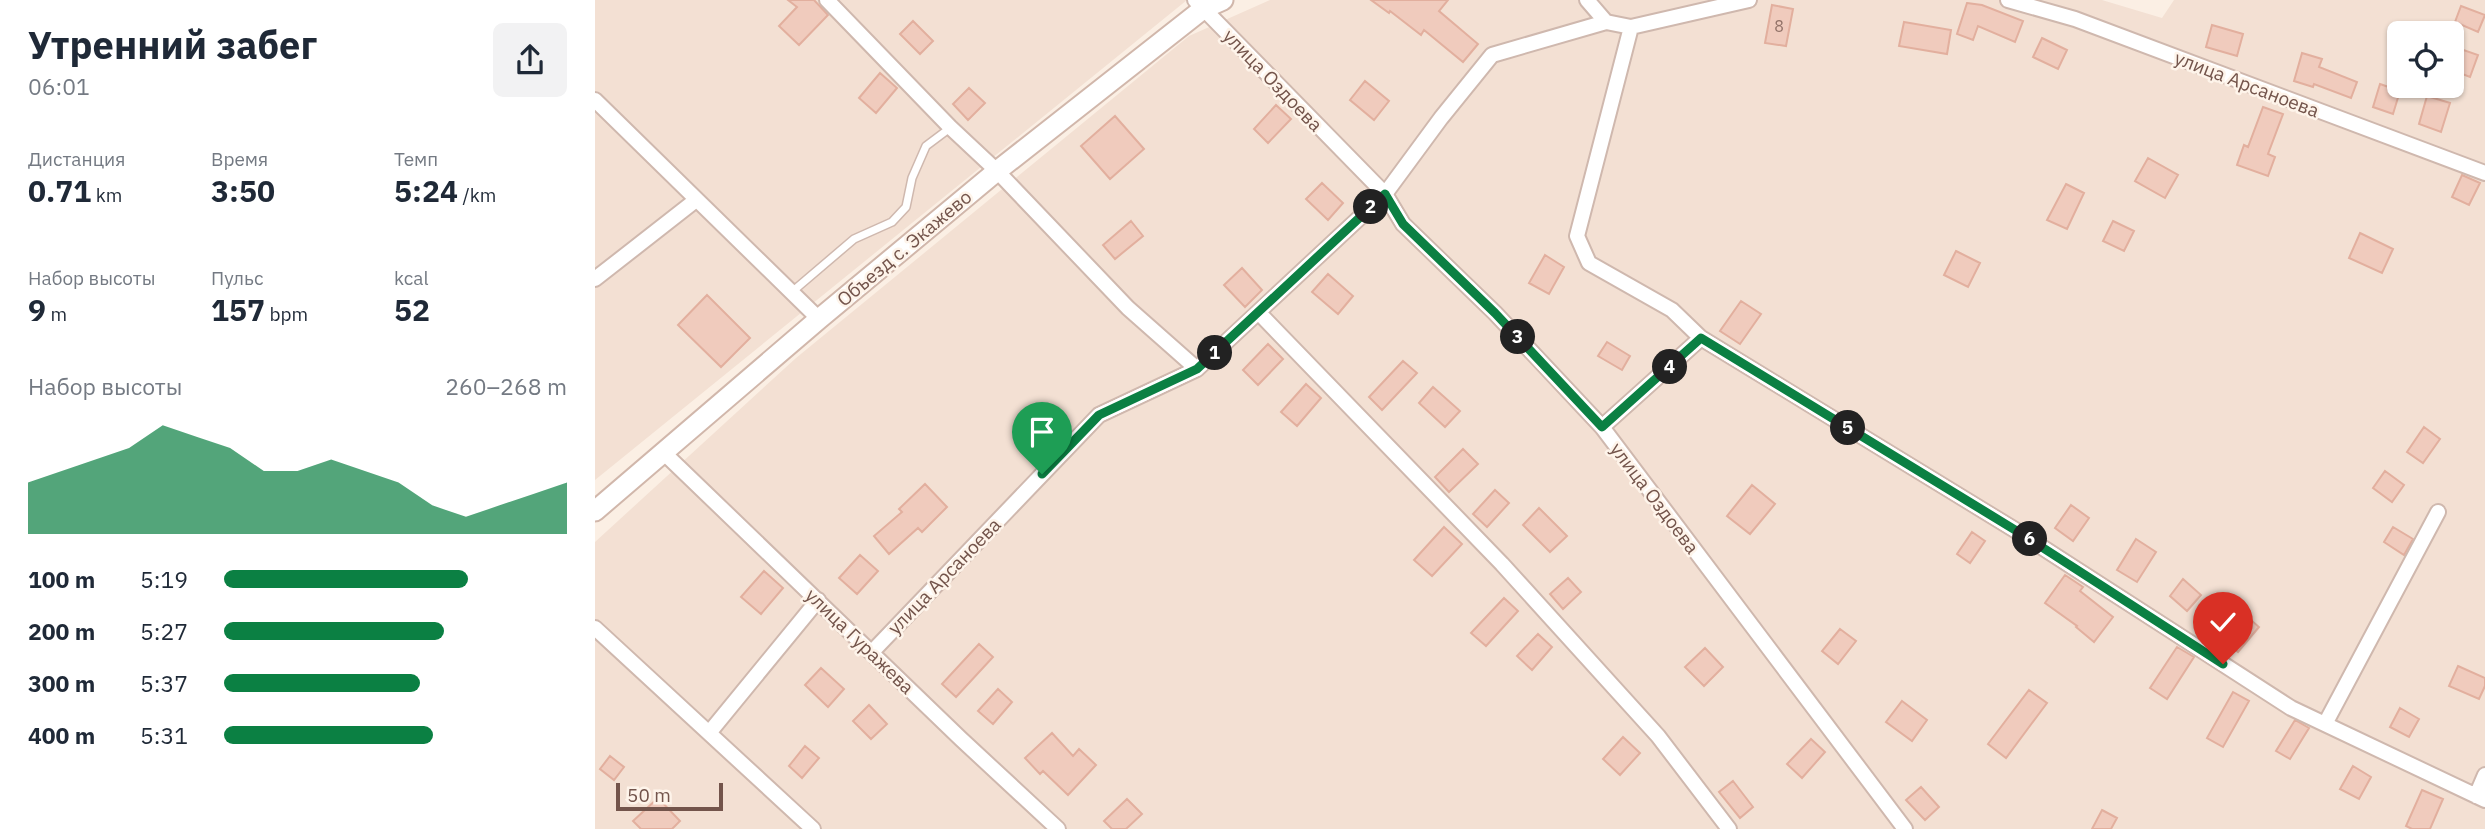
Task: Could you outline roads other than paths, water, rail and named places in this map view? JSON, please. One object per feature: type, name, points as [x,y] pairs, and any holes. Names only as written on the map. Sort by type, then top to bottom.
[{"type":"main road","name":"Объезд с. Экажево","points":[[595,512],[819,319],[1199,4],[1223,0]]},
{"type":"street","points":[[827,0],[1128,308],[1197,369]]},
{"type":"street","points":[[1587,0],[1606,22]]},
{"type":"street","name":"улица Арсаноева","points":[[872,652],[1099,415],[1197,369],[1385,194],[1492,55],[1606,22],[1631,27],[1749,0]]},
{"type":"street","name":"улица Арсаноева","points":[[2008,0],[2075,19],[2485,173]]},
{"type":"street","name":"улица Оздоева","points":[[1199,4],[1385,194],[1403,224],[1495,313],[1602,427],[1905,829]]},
{"type":"street","points":[[1631,27],[1577,236],[1589,263],[1672,310],[1701,338],[2020,533],[2291,708],[2481,798],[2485,775]]},
{"type":"street","points":[[595,100],[819,319]]},
{"type":"street","points":[[595,279],[696,200]]},
{"type":"street","points":[[1259,313],[1501,564],[1658,736],[1728,829]]},
{"type":"street","points":[[1602,427],[1701,338]]},
{"type":"street","name":"улица Гуражева","points":[[663,452],[1058,829]]},
{"type":"street","points":[[2325,724],[2438,512]]},
{"type":"street","points":[[709,733],[818,600]]},
{"type":"street","points":[[595,628],[813,829]]},
{"type":"lane","points":[[793,292],[854,239],[892,222],[907,207],[912,178],[926,146],[950,127]]}]
